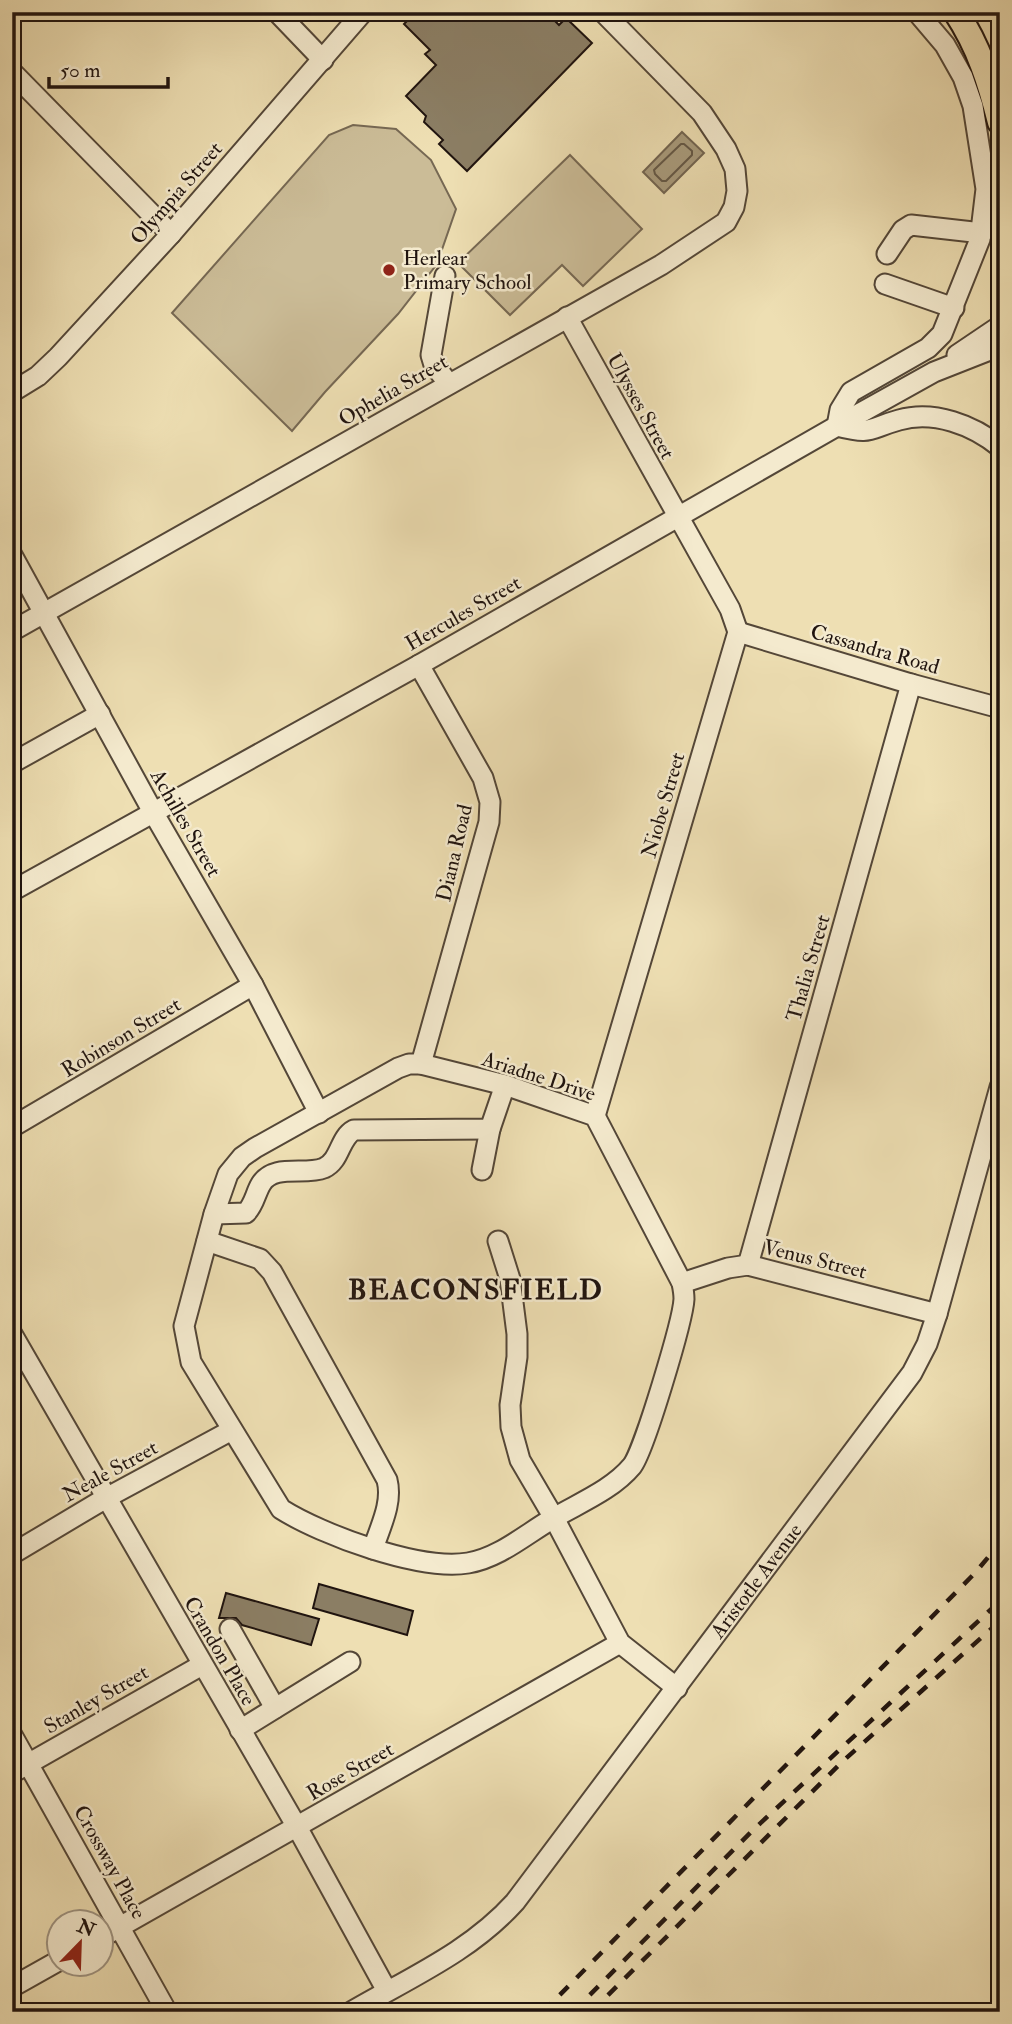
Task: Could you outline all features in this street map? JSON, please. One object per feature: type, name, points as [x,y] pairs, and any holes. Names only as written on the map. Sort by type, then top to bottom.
[{"type":"main road","points":[[956,12],[982,59],[1000,122]]},
{"type":"street","points":[[276,12],[323,60]]},
{"type":"street","name":"Olympia Street","points":[[12,392],[38,376],[58,357],[171,234],[363,12]]},
{"type":"street","name":"Ophelia Street","points":[[12,631],[661,265],[726,222],[734,207],[737,191],[735,169],[726,149],[702,113],[603,12]]},
{"type":"street","points":[[917,12],[945,45],[963,77],[973,106],[986,189],[982,233],[942,334],[928,348],[851,392],[840,410],[837,426],[859,432],[871,431],[898,420],[932,417],[978,430],[1000,447]]},
{"type":"street","points":[[12,72],[171,234]]},
{"type":"street","points":[[887,254],[903,230],[911,225],[982,233]]},
{"type":"street","points":[[445,276],[431,355],[434,365],[449,384]]},
{"type":"street","points":[[885,284],[954,308]]},
{"type":"street","name":"Ulysses Street","points":[[567,317],[677,517]]},
{"type":"street","name":"Hercules Street","points":[[12,891],[419,665],[934,372],[1000,326]]},
{"type":"street","name":"Hercules Street","points":[[934,372],[1000,346]]},
{"type":"street","points":[[677,517],[730,609],[738,632]]},
{"type":"street","name":"Achilles Street","points":[[12,555],[153,812],[253,985],[319,1113]]},
{"type":"street","name":"Cassandra Road","points":[[738,632],[1000,708]]},
{"type":"street","name":"Niobe Street","points":[[595,1116],[738,632]]},
{"type":"street","name":"Diana Road","points":[[419,665],[483,778],[490,802],[489,822],[421,1064]]},
{"type":"street","name":"Thalia Street","points":[[748,1265],[911,684]]},
{"type":"street","points":[[12,763],[100,714]]},
{"type":"street","name":"Robinson Street","points":[[12,1127],[253,985]]},
{"type":"street","name":"Ariadne Drive","points":[[409,1064],[421,1064],[505,1085],[595,1116],[682,1283],[684,1298],[680,1322],[647,1432],[634,1464],[615,1482],[501,1550],[468,1563],[442,1564],[373,1549],[326,1533],[281,1509],[191,1362],[184,1326],[214,1214],[228,1174],[242,1157],[409,1064]]},
{"type":"street","points":[[482,1170],[490,1129],[505,1085]]},
{"type":"street","name":"Aristotle Avenue","points":[[351,2012],[453,1955],[499,1921],[912,1373],[927,1344],[937,1314],[1000,1087]]},
{"type":"street","points":[[214,1214],[247,1213],[257,1199],[262,1183],[272,1174],[323,1168],[334,1160],[348,1133],[354,1130],[490,1129]]},
{"type":"street","points":[[207,1241],[260,1259],[272,1272],[387,1480],[390,1492],[388,1504],[373,1549]]},
{"type":"street","points":[[498,1241],[510,1279],[517,1334],[517,1357],[510,1405],[513,1441],[520,1460],[620,1643],[677,1688]]},
{"type":"street","name":"Venus Street","points":[[682,1283],[728,1268],[748,1265],[937,1314]]},
{"type":"street","name":"Crandon Place","points":[[13,1336],[297,1827],[387,1991]]},
{"type":"street","name":"Neale Street","points":[[12,1554],[106,1498],[232,1430]]},
{"type":"street","points":[[230,1629],[275,1708]]},
{"type":"street","name":"Rose Street","points":[[116,1929],[620,1643]]},
{"type":"street","points":[[240,1730],[350,1662]]},
{"type":"street","name":"Stanley Street","points":[[20,1768],[201,1665]]},
{"type":"street","name":"Crossway Place","points":[[12,1735],[20,1768],[120,1927],[167,2012]]},
{"type":"street","points":[[12,1987],[46,1969]]},
{"type":"shaded area","points":[[353,125],[396,129],[431,160],[456,209],[437,264],[398,314],[292,431],[172,313],[329,135]]},
{"type":"shaded area","points":[[570,155],[642,229],[583,286],[562,265],[510,315],[458,263]]},
{"type":"water","points":[[682,132],[704,153],[664,193],[643,172]]},
{"type":"building","points":[[416,12],[546,12],[559,25],[566,18],[592,43],[467,171],[439,144],[443,140],[424,122],[426,116],[406,96],[436,65],[425,54],[430,50],[404,24]]},
{"type":"building","points":[[319,1584],[413,1611],[407,1635],[313,1608]]},
{"type":"building","points":[[226,1593],[319,1619],[311,1645],[242,1625],[236,1618],[219,1618]]},
{"type":"railway","points":[[543,2012],[975,1573],[1000,1543]]},
{"type":"railway","points":[[573,2012],[753,1830],[1000,1601]]},
{"type":"railway","points":[[591,2012],[843,1761],[1000,1621]]},
{"type":"place","name":"Herlear Primary School","points":[[389,270]]},
{"type":"district","name":"BEACONSFIELD","points":[[476,1289]]}]
